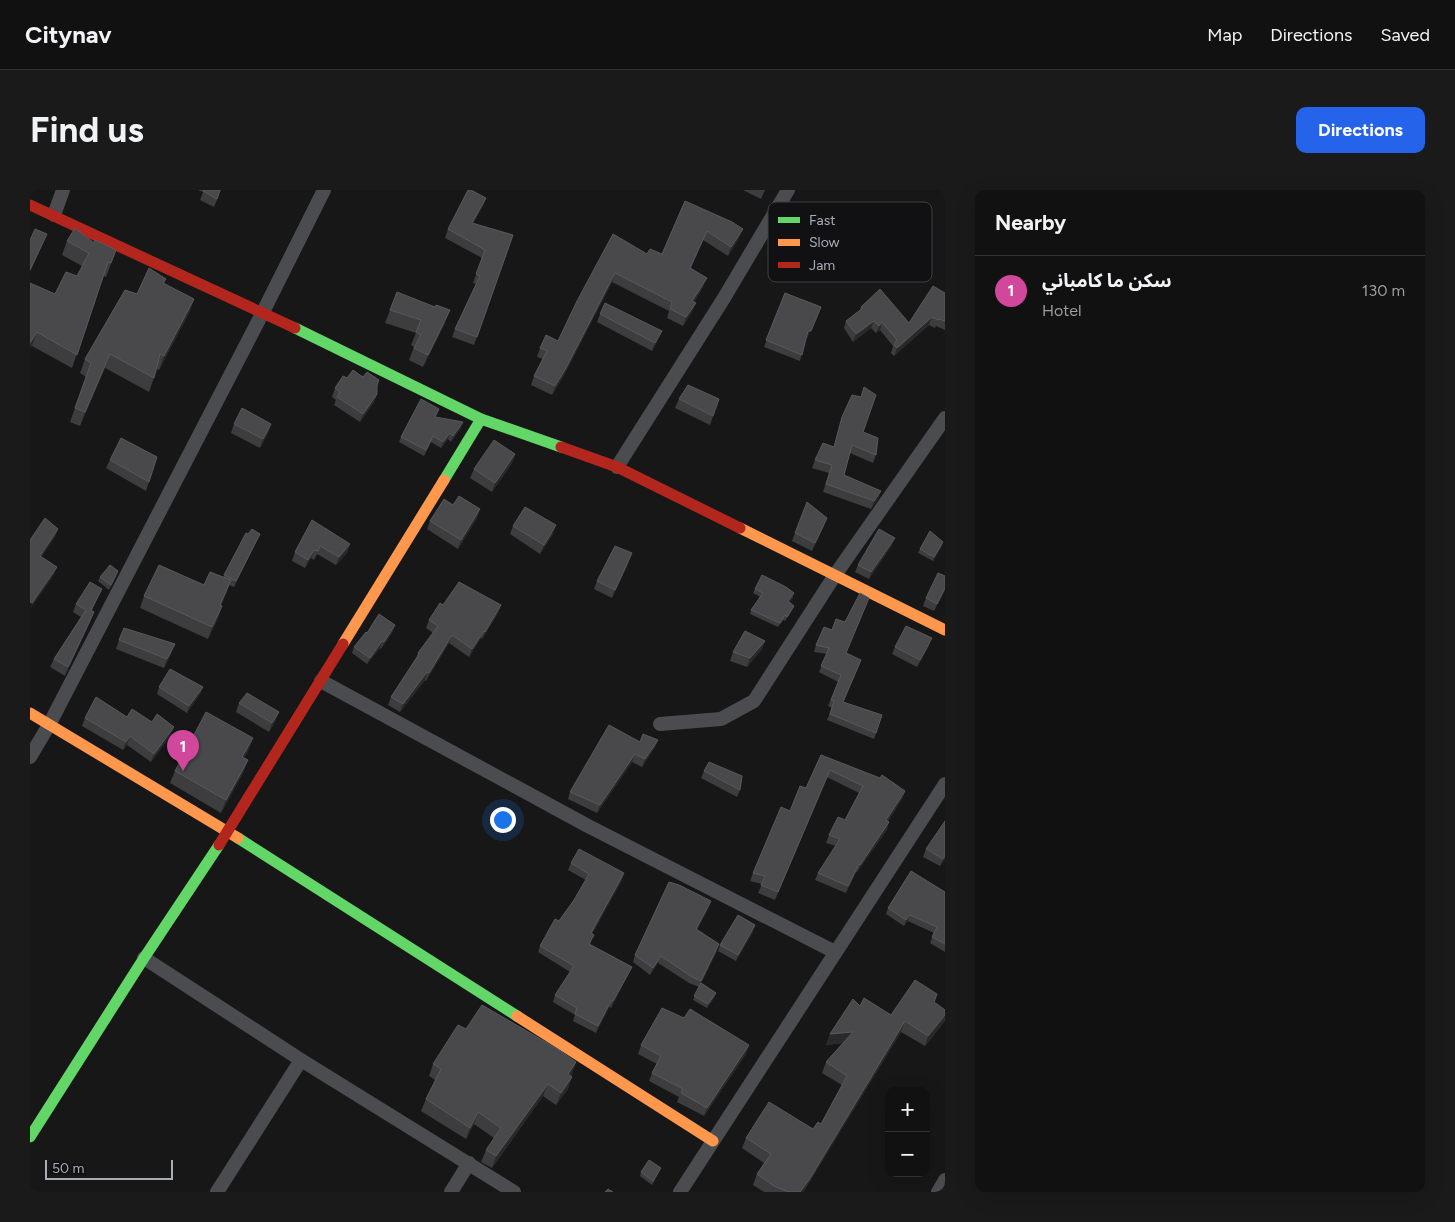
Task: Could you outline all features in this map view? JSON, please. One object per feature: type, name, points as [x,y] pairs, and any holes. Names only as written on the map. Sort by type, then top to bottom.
[{"type":"street","points":[[54,216],[63,190]]},
{"type":"street","points":[[30,757],[49,725],[263,312],[324,190]]},
{"type":"street","points":[[781,202],[788,190]]},
{"type":"street","points":[[30,205],[263,312],[481,419],[617,467],[945,630]]},
{"type":"street","points":[[617,467],[724,298],[768,224]]},
{"type":"street","points":[[660,724],[721,719],[754,701],[834,576],[945,418]]},
{"type":"street","points":[[30,1137],[144,958],[228,832],[481,419]]},
{"type":"street","points":[[320,681],[588,826],[835,952]]},
{"type":"street","points":[[30,713],[228,832],[713,1141]]},
{"type":"street","points":[[680,1192],[945,784]]},
{"type":"street","points":[[144,958],[301,1060],[514,1192]]},
{"type":"street","points":[[217,1192],[301,1060]]},
{"type":"street","points":[[451,1192],[469,1163]]},
{"type":"street","points":[[938,1192],[945,1180]]},
{"type":"building","points":[[204,190],[220,190],[217,199]]},
{"type":"building","points":[[468,190],[486,198],[472,223],[513,235],[477,337],[455,329],[480,276],[476,274],[485,250],[448,229]]},
{"type":"building","points":[[685,201],[732,222],[743,229],[731,247],[707,231],[690,268],[707,278],[692,301],[696,303],[686,317],[670,309],[672,302],[615,273],[555,386],[534,376],[547,351],[540,348],[546,335],[558,341],[613,234],[647,254],[650,249],[662,254]]},
{"type":"building","points":[[75,228],[94,243],[95,240],[116,250],[111,263],[108,262],[77,355],[37,332],[30,343],[30,283],[55,294],[66,272],[77,276],[89,253],[67,241]]},
{"type":"building","points":[[35,229],[47,234],[30,270],[30,240]]},
{"type":"building","points":[[149,268],[166,279],[163,283],[194,299],[164,356],[160,354],[154,378],[110,354],[85,412],[75,408],[91,363],[85,359],[125,290],[137,294]]},
{"type":"building","points":[[933,286],[945,293],[945,321],[932,317],[897,348],[894,345],[897,340],[882,322],[879,326],[874,321],[856,334],[846,321],[863,308],[861,307],[880,289],[909,323]]},
{"type":"building","points":[[397,292],[435,307],[436,305],[450,310],[428,355],[414,348],[421,335],[416,332],[421,320],[390,310]]},
{"type":"building","points":[[785,293],[821,307],[811,331],[808,331],[802,355],[766,340]]},
{"type":"building","points":[[605,303],[662,331],[655,343],[600,314]]},
{"type":"building","points":[[353,370],[363,377],[367,372],[379,380],[377,394],[363,414],[337,397],[340,392],[335,388],[343,376],[347,378]]},
{"type":"building","points":[[688,385],[719,399],[713,416],[679,399]]},
{"type":"building","points":[[864,387],[876,395],[863,432],[878,438],[876,455],[852,445],[844,475],[881,491],[874,501],[826,484],[832,465],[815,460],[823,443],[834,447],[842,417],[852,395],[861,397]]},
{"type":"building","points":[[421,399],[439,409],[435,417],[463,422],[453,436],[450,433],[443,442],[433,436],[426,450],[401,437]]},
{"type":"building","points":[[242,408],[271,424],[263,439],[234,424]]},
{"type":"building","points":[[121,438],[157,457],[149,482],[110,460]]},
{"type":"building","points":[[494,440],[515,454],[495,483],[474,469]]},
{"type":"building","points":[[459,496],[480,509],[461,540],[430,521],[444,499],[453,505]]},
{"type":"building","points":[[807,502],[827,518],[815,543],[795,533]]},
{"type":"building","points":[[525,507],[556,525],[544,545],[513,526]]},
{"type":"building","points":[[45,518],[58,529],[40,556],[57,567],[32,603],[30,602],[30,540]]},
{"type":"building","points":[[312,520],[350,544],[339,557],[320,546],[318,551],[314,550],[308,560],[295,552]]},
{"type":"building","points":[[252,529],[260,534],[236,581],[224,575],[246,533],[248,534]]},
{"type":"building","points":[[879,529],[895,538],[871,572],[858,565]]},
{"type":"building","points":[[930,531],[943,542],[934,557],[920,549]]},
{"type":"building","points":[[615,546],[632,553],[615,590],[597,581]]},
{"type":"building","points":[[110,565],[118,571],[111,585],[100,577]]},
{"type":"building","points":[[159,565],[204,585],[210,572],[231,580],[212,627],[144,596]]},
{"type":"building","points":[[938,573],[945,576],[945,588],[937,604],[926,598]]},
{"type":"building","points":[[762,575],[794,593],[788,601],[794,606],[787,617],[785,615],[780,623],[751,610],[763,593],[755,589]]},
{"type":"building","points":[[90,582],[102,589],[91,610],[94,612],[68,667],[54,659],[86,610],[76,604]]},
{"type":"building","points":[[459,582],[501,605],[472,649],[452,635],[429,673],[427,672],[403,704],[391,697],[418,653],[438,626],[429,620],[440,603],[443,605]]},
{"type":"building","points":[[860,593],[869,598],[846,653],[861,660],[843,702],[882,715],[876,733],[830,714],[834,701],[831,700],[841,675],[821,666],[829,648],[816,645],[824,627],[832,630],[836,619],[845,622]]},
{"type":"building","points":[[379,614],[395,625],[370,658],[354,647],[367,633]]},
{"type":"building","points":[[906,626],[932,638],[920,660],[895,647]]},
{"type":"building","points":[[124,628],[175,644],[167,659],[119,640]]},
{"type":"building","points":[[745,631],[765,641],[750,658],[733,652]]},
{"type":"building","points":[[170,669],[203,687],[189,706],[159,687]]},
{"type":"building","points":[[247,693],[279,712],[272,723],[239,703]]},
{"type":"building","points":[[96,697],[127,717],[132,709],[152,722],[157,714],[174,727],[154,754],[130,736],[126,742],[85,718]]},
{"type":"building","points":[[206,712],[253,738],[242,757],[248,760],[226,800],[175,771]]},
{"type":"building","points":[[609,725],[640,742],[643,734],[658,740],[645,759],[635,754],[600,805],[570,792]]},
{"type":"building","points":[[821,755],[880,778],[882,775],[905,791],[886,820],[889,822],[859,864],[848,886],[818,873],[840,839],[829,835],[838,817],[845,820],[863,786],[830,770],[778,892],[761,885],[765,876],[753,873],[781,807],[790,811],[800,786],[806,788]]},
{"type":"building","points":[[709,762],[742,776],[740,790],[704,771]]},
{"type":"building","points":[[945,821],[945,856],[943,859],[926,849]]},
{"type":"building","points":[[579,849],[624,873],[591,933],[594,935],[589,944],[632,967],[598,1026],[575,1014],[577,1008],[555,995],[574,966],[540,946],[555,919],[559,921],[589,874],[571,863]]},
{"type":"building","points":[[911,871],[945,892],[945,944],[932,937],[937,927],[910,915],[906,920],[888,908]]},
{"type":"building","points":[[669,882],[711,901],[696,929],[719,944],[701,981],[661,956],[653,968],[635,955]]},
{"type":"building","points":[[738,915],[755,925],[738,955],[720,945]]},
{"type":"building","points":[[915,980],[937,994],[934,1002],[945,1010],[945,1015],[928,1036],[905,1021],[800,1192],[788,1192],[774,1186],[757,1174],[771,1154],[746,1138],[769,1102],[813,1129],[818,1122],[821,1124],[847,1076],[826,1062],[853,1032],[830,1034],[853,999],[860,1006],[864,998],[891,1015]]},
{"type":"building","points":[[701,983],[716,993],[708,1004],[694,996]]},
{"type":"building","points":[[482,1005],[556,1048],[576,1062],[568,1074],[572,1077],[561,1093],[548,1084],[496,1156],[486,1150],[501,1128],[478,1112],[470,1128],[426,1099],[441,1069],[433,1064],[458,1025],[466,1029]]},
{"type":"building","points":[[662,1008],[684,1018],[690,1009],[749,1045],[707,1108],[681,1093],[683,1089],[652,1073],[661,1056],[641,1045]]},
{"type":"building","points":[[649,1160],[661,1168],[653,1181],[641,1172]]},
{"type":"traffic: fast","points":[[295,328],[481,419],[561,447]]},
{"type":"traffic: fast","points":[[444,480],[481,419]]},
{"type":"traffic: fast","points":[[238,838],[517,1016]]},
{"type":"traffic: fast","points":[[30,1137],[144,958],[219,845]]},
{"type":"traffic: slow","points":[[343,644],[444,480]]},
{"type":"traffic: slow","points":[[740,528],[945,630]]},
{"type":"traffic: slow","points":[[30,713],[238,838]]},
{"type":"traffic: slow","points":[[517,1016],[713,1141]]},
{"type":"traffic: jam","points":[[30,205],[295,328]]},
{"type":"traffic: jam","points":[[561,447],[617,467],[740,528]]},
{"type":"traffic: jam","points":[[219,845],[343,644]]},
{"type":"place","name":"سكن ما كامباني","points":[[183,771]]}]
